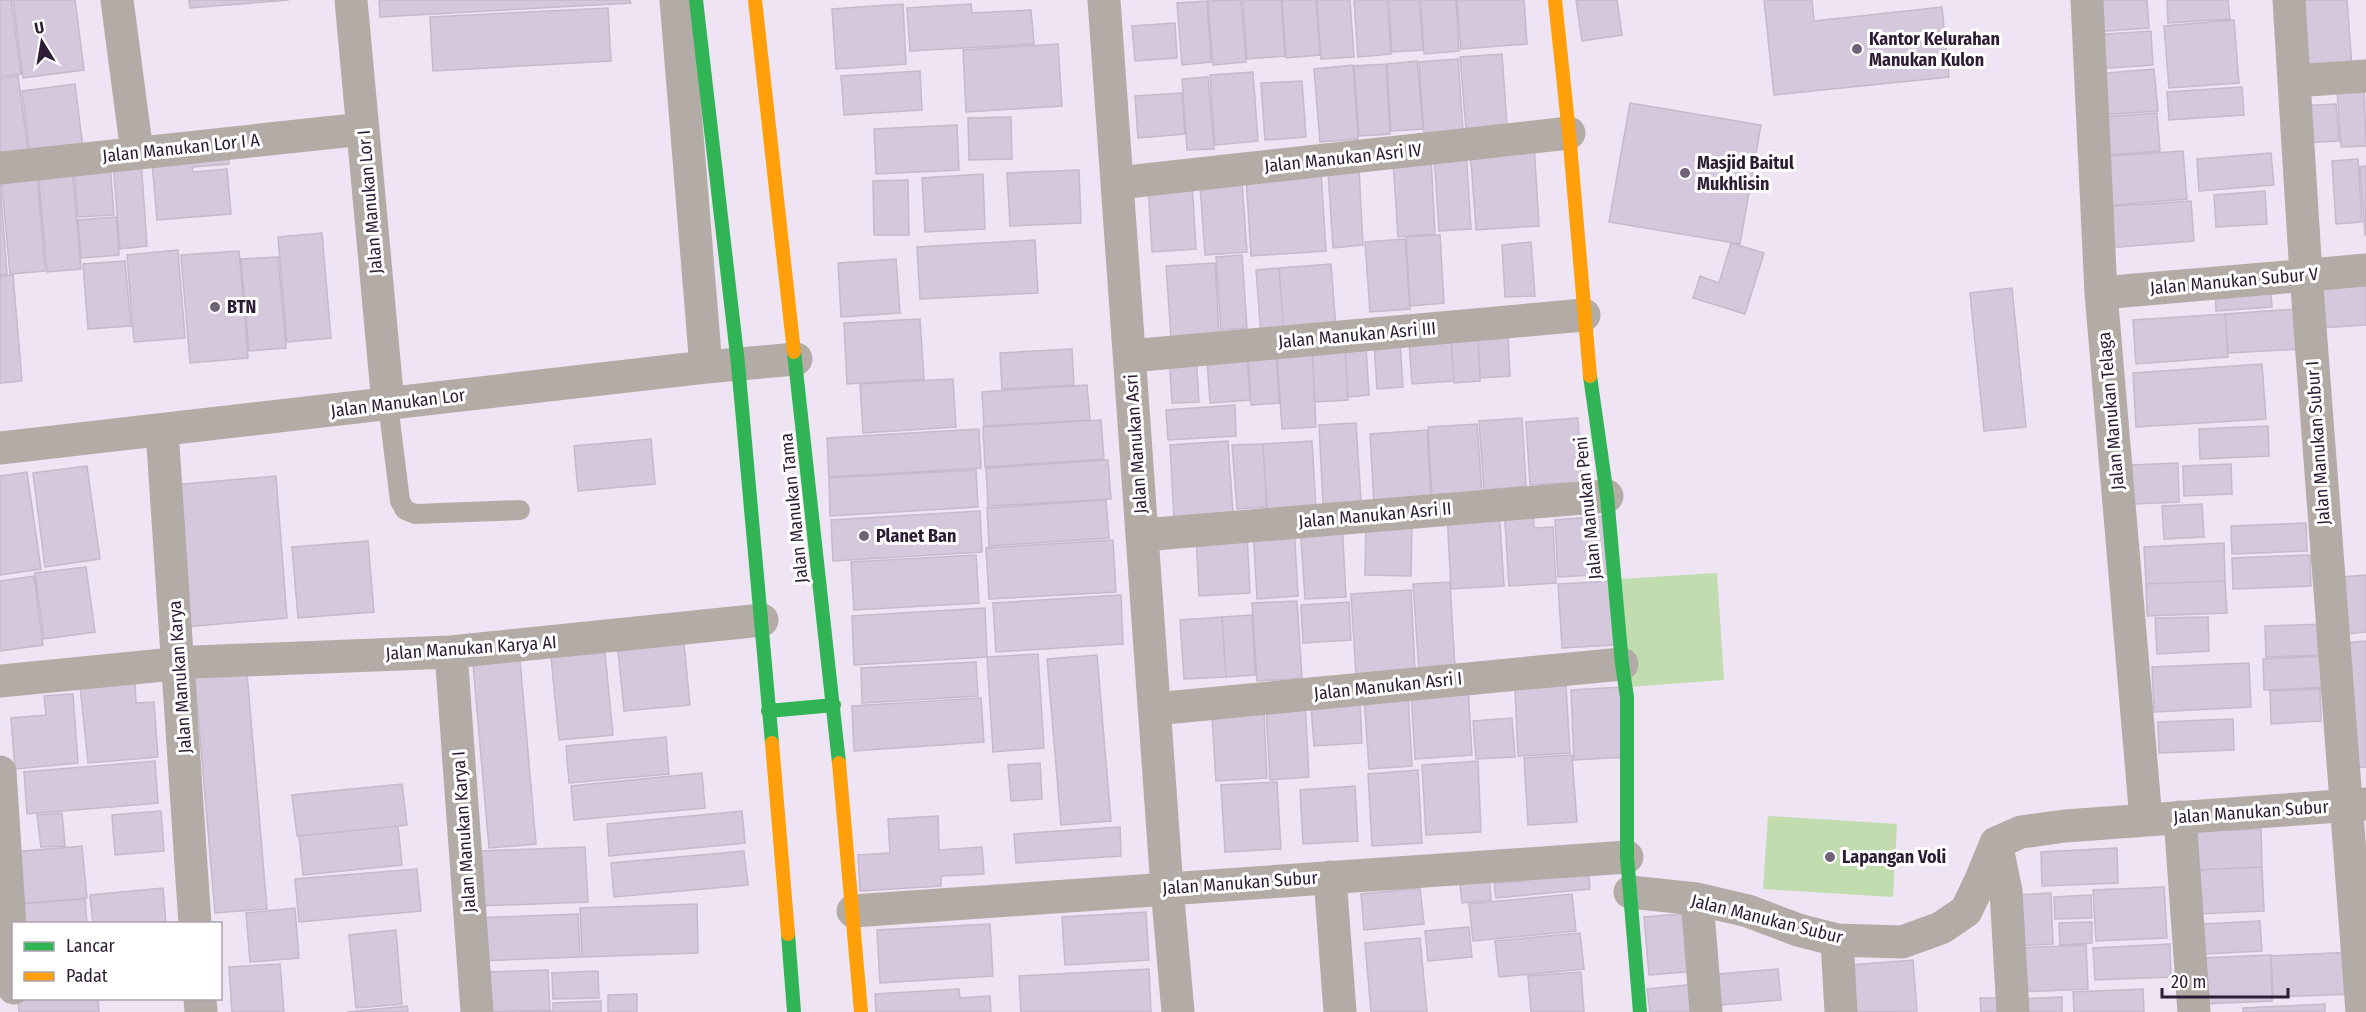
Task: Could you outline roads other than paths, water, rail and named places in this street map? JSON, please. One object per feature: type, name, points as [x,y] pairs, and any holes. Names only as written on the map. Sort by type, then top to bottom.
[{"type":"street","points":[[117,0],[137,153]]},
{"type":"street","name":"Jalan Manukan Lor I","points":[[351,0],[388,404]]},
{"type":"street","points":[[676,0],[722,366],[762,620],[794,1012]]},
{"type":"street","points":[[696,0],[722,366]]},
{"type":"street","name":"Jalan Manukan Tama","points":[[755,0],[834,705],[861,1012]]},
{"type":"street","name":"Jalan Manukan Peni","points":[[1555,0],[1569,134],[1586,351],[1607,496],[1627,697],[1627,857],[1640,1012]]},
{"type":"street","name":"Jalan Manukan Telaga","points":[[2087,0],[2102,293],[2146,820]]},
{"type":"street","name":"Jalan Manukan Subur I","points":[[2289,0],[2306,275],[2356,804],[2362,1012]]},
{"type":"street","name":"Jalan Manukan Asri","points":[[1113,1],[1118,183],[1167,888],[1179,1012]]},
{"type":"street","points":[[2294,81],[2366,76]]},
{"type":"street","name":"Jalan Manukan Lor I A","points":[[0,168],[363,129]]},
{"type":"street","name":"Jalan Manukan Asri IV","points":[[1118,183],[1569,134]]},
{"type":"street","name":"Jalan Manukan Subur V","points":[[2102,293],[2366,270]]},
{"type":"street","name":"Jalan Manukan Asri III","points":[[1130,356],[1584,315]]},
{"type":"street","name":"Jalan Manukan Lor","points":[[0,448],[796,359]]},
{"type":"street","name":"Jalan Manukan Karya","points":[[162,430],[195,922]]},
{"type":"street","name":"Jalan Manukan Asri II","points":[[1143,535],[1607,496]]},
{"type":"street","name":"Jalan Manukan Karya AI","points":[[0,681],[179,664],[451,652],[762,620]]},
{"type":"street","name":"Jalan Manukan Karya I","points":[[451,652],[477,1012]]},
{"type":"street","name":"Jalan Manukan Asri I","points":[[1155,709],[1622,664]]},
{"type":"street","points":[[768,711],[834,705]]},
{"type":"street","points":[[0,772],[3,864],[12,965]]},
{"type":"street","name":"Jalan Manukan Subur","points":[[1630,892],[1696,899],[1748,911],[1798,930],[1837,940],[1902,942],[1941,928],[1966,911],[1996,843],[2021,832],[2356,804]]},
{"type":"street","points":[[2180,817],[2194,1012]]},
{"type":"street","points":[[1996,843],[2006,891],[2013,1012]]},
{"type":"street","name":"Jalan Manukan Subur","points":[[853,910],[1627,857]]},
{"type":"street","points":[[1330,877],[1340,1012]]},
{"type":"street","points":[[1696,899],[1706,1012]]},
{"type":"street","points":[[1837,940],[1841,1012]]},
{"type":"lane","points":[[388,404],[400,501],[405,510],[415,514],[520,510]]},
{"type":"place","name":"Kantor Kelurahan Manukan Kulon","points":[[1857,49]]},
{"type":"place","name":"Masjid Baitul Mukhlisin","points":[[1685,173]]},
{"type":"place","name":"BTN","points":[[215,307]]},
{"type":"place","name":"Planet Ban","points":[[864,536]]},
{"type":"place","name":"Lapangan Voli","points":[[1830,857]]}]
